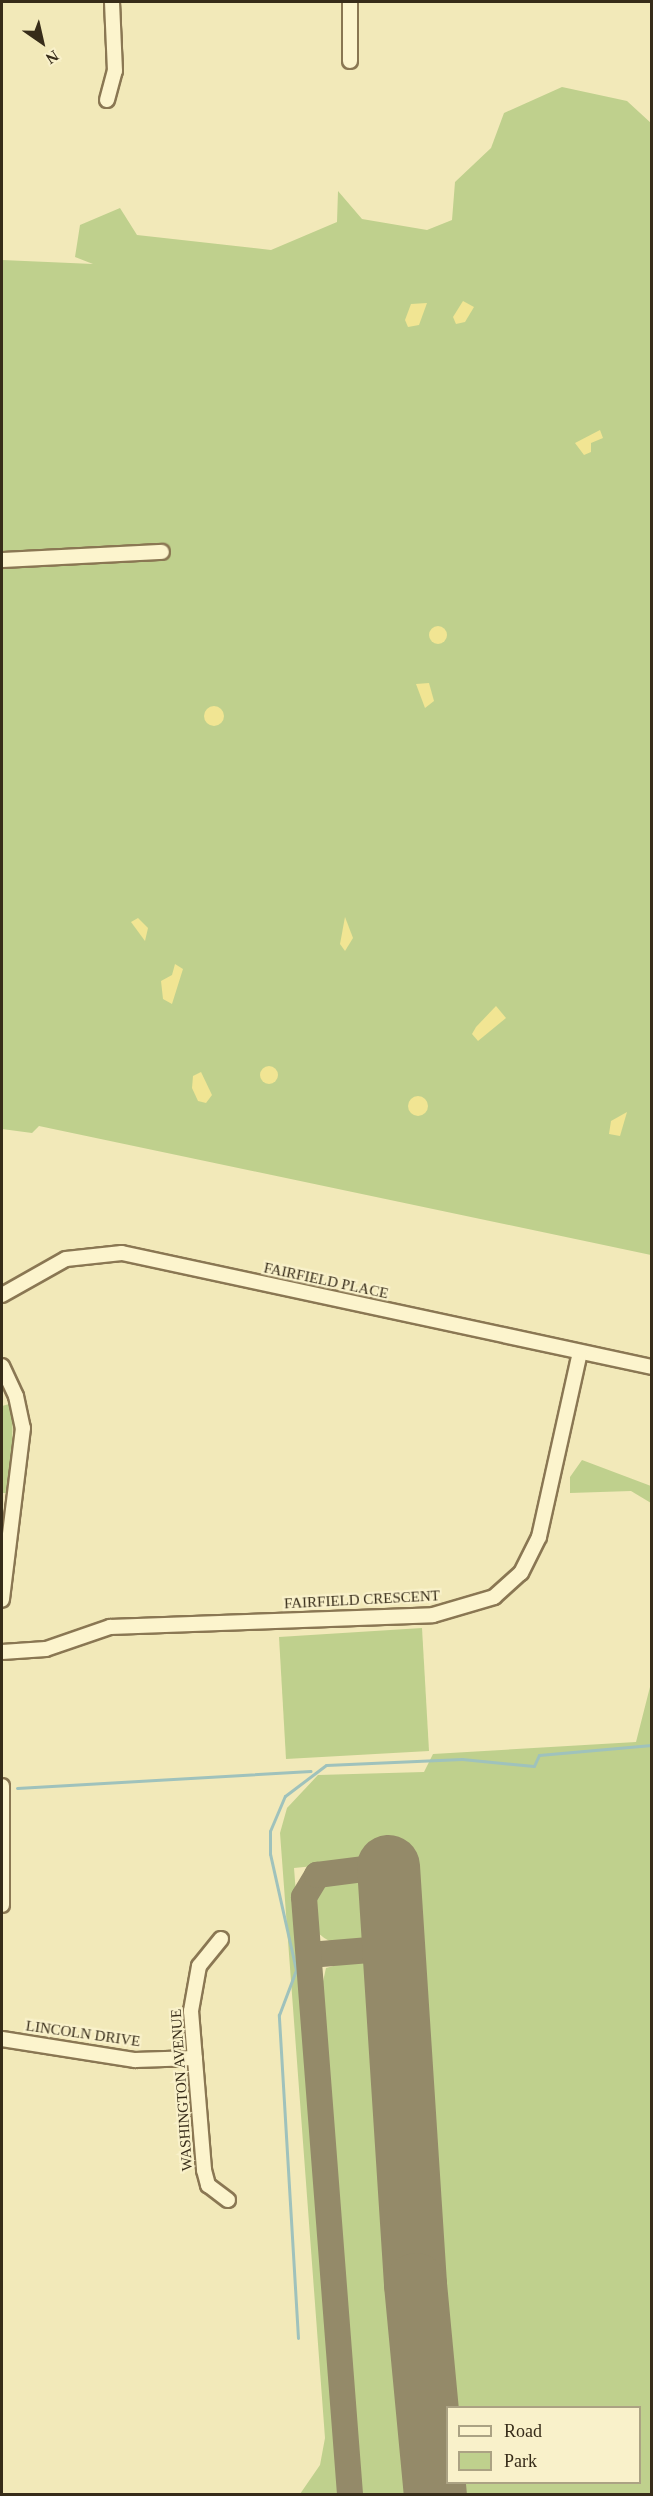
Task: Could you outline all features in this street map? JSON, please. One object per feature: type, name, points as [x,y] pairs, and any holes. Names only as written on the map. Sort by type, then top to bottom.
[{"type":"street","points":[[106,100],[115,71],[112,2]]},
{"type":"street","points":[[350,2],[350,61]]},
{"type":"street","points":[[2,560],[162,552]]},
{"type":"street","name":"FAIRFIELD PLACE","points":[[2,1295],[66,1258],[122,1253],[651,1367]]},
{"type":"street","name":"FAIRFIELD CRESCENT","points":[[2,1652],[46,1649],[110,1627],[433,1614],[494,1597],[521,1573],[539,1537],[580,1352]]},
{"type":"street","points":[[2,1366],[19,1402],[23,1428],[2,1600]]},
{"type":"street","points":[[2,1786],[2,1905]]},
{"type":"street","name":"WASHINGTON AVENUE","points":[[221,1939],[199,1966],[193,1984],[195,2058],[208,2185],[228,2200]]},
{"type":"street","name":"LINCOLN DRIVE","points":[[2,2039],[135,2060],[195,2058]]},
{"type":"green space","points":[[562,87],[627,101],[652,124],[651,1255],[39,1126],[32,1133],[2,1129],[2,260],[93,264],[75,257],[80,225],[120,208],[137,235],[271,250],[337,222],[338,191],[362,219],[427,230],[452,220],[455,182],[491,148],[504,113]]},
{"type":"green space","points":[[13,1403],[11,1493],[2,1493],[2,1406]]},
{"type":"green space","points":[[582,1460],[651,1486],[651,1503],[631,1491],[570,1493],[570,1477]]},
{"type":"green space","points":[[422,1628],[429,1751],[286,1759],[279,1637]]},
{"type":"green space","points":[[651,1683],[651,2494],[454,2494],[453,2484],[641,2484],[641,2406],[448,2406],[405,1857],[294,1868],[342,2494],[300,2494],[320,2465],[325,2438],[280,1833],[287,1808],[318,1775],[424,1772],[433,1754],[636,1742]]},
{"type":"green space","points":[[343,1878],[356,1881],[366,1888],[373,1898],[376,1911],[373,1924],[366,1934],[356,1941],[343,1944],[330,1941],[320,1934],[313,1924],[310,1911],[313,1898],[320,1888],[330,1881]]},
{"type":"green space","points":[[356,1960],[371,1966],[380,1984],[417,2494],[359,2494],[320,1995],[326,1968]]},
{"type":"sand","points":[[463,301],[474,307],[465,322],[456,324],[453,317]]},
{"type":"sand","points":[[427,303],[419,325],[408,327],[405,320],[411,304]]},
{"type":"sand","points":[[600,430],[603,438],[591,443],[591,452],[584,455],[575,443]]},
{"type":"sand","points":[[438,626],[444,629],[447,635],[444,641],[438,644],[432,641],[429,635],[432,629]]},
{"type":"sand","points":[[429,683],[434,701],[425,708],[416,684]]},
{"type":"sand","points":[[214,706],[221,709],[224,716],[221,723],[214,726],[207,723],[204,716],[207,709]]},
{"type":"sand","points":[[345,917],[353,938],[345,951],[340,944]]},
{"type":"sand","points":[[138,918],[148,928],[145,941],[131,922]]},
{"type":"sand","points":[[175,964],[183,969],[172,1004],[163,999],[161,981],[172,975]]},
{"type":"sand","points":[[496,1006],[506,1018],[478,1041],[472,1034]]},
{"type":"sand","points":[[269,1066],[275,1069],[278,1075],[275,1081],[269,1084],[263,1081],[260,1075],[263,1069]]},
{"type":"sand","points":[[201,1072],[212,1095],[206,1103],[198,1101],[192,1088],[193,1076]]},
{"type":"sand","points":[[418,1096],[425,1099],[428,1106],[425,1113],[418,1116],[411,1113],[408,1106],[411,1099]]},
{"type":"sand","points":[[627,1112],[620,1136],[609,1134],[611,1121]]},
{"type":"waterway","points":[[298,2338],[279,2015],[296,1970],[270,1854],[270,1831],[285,1796],[326,1765],[462,1759],[534,1766],[539,1755],[652,1745]]},
{"type":"waterway","points":[[17,1788],[311,1771]]},
{"type":"taxiway","points":[[350,2494],[304,1897],[317,1875],[388,1866]]},
{"type":"taxiway","points":[[309,1955],[394,1948]]},
{"type":"runway","points":[[388,1866],[415,2284],[435,2494]]}]
